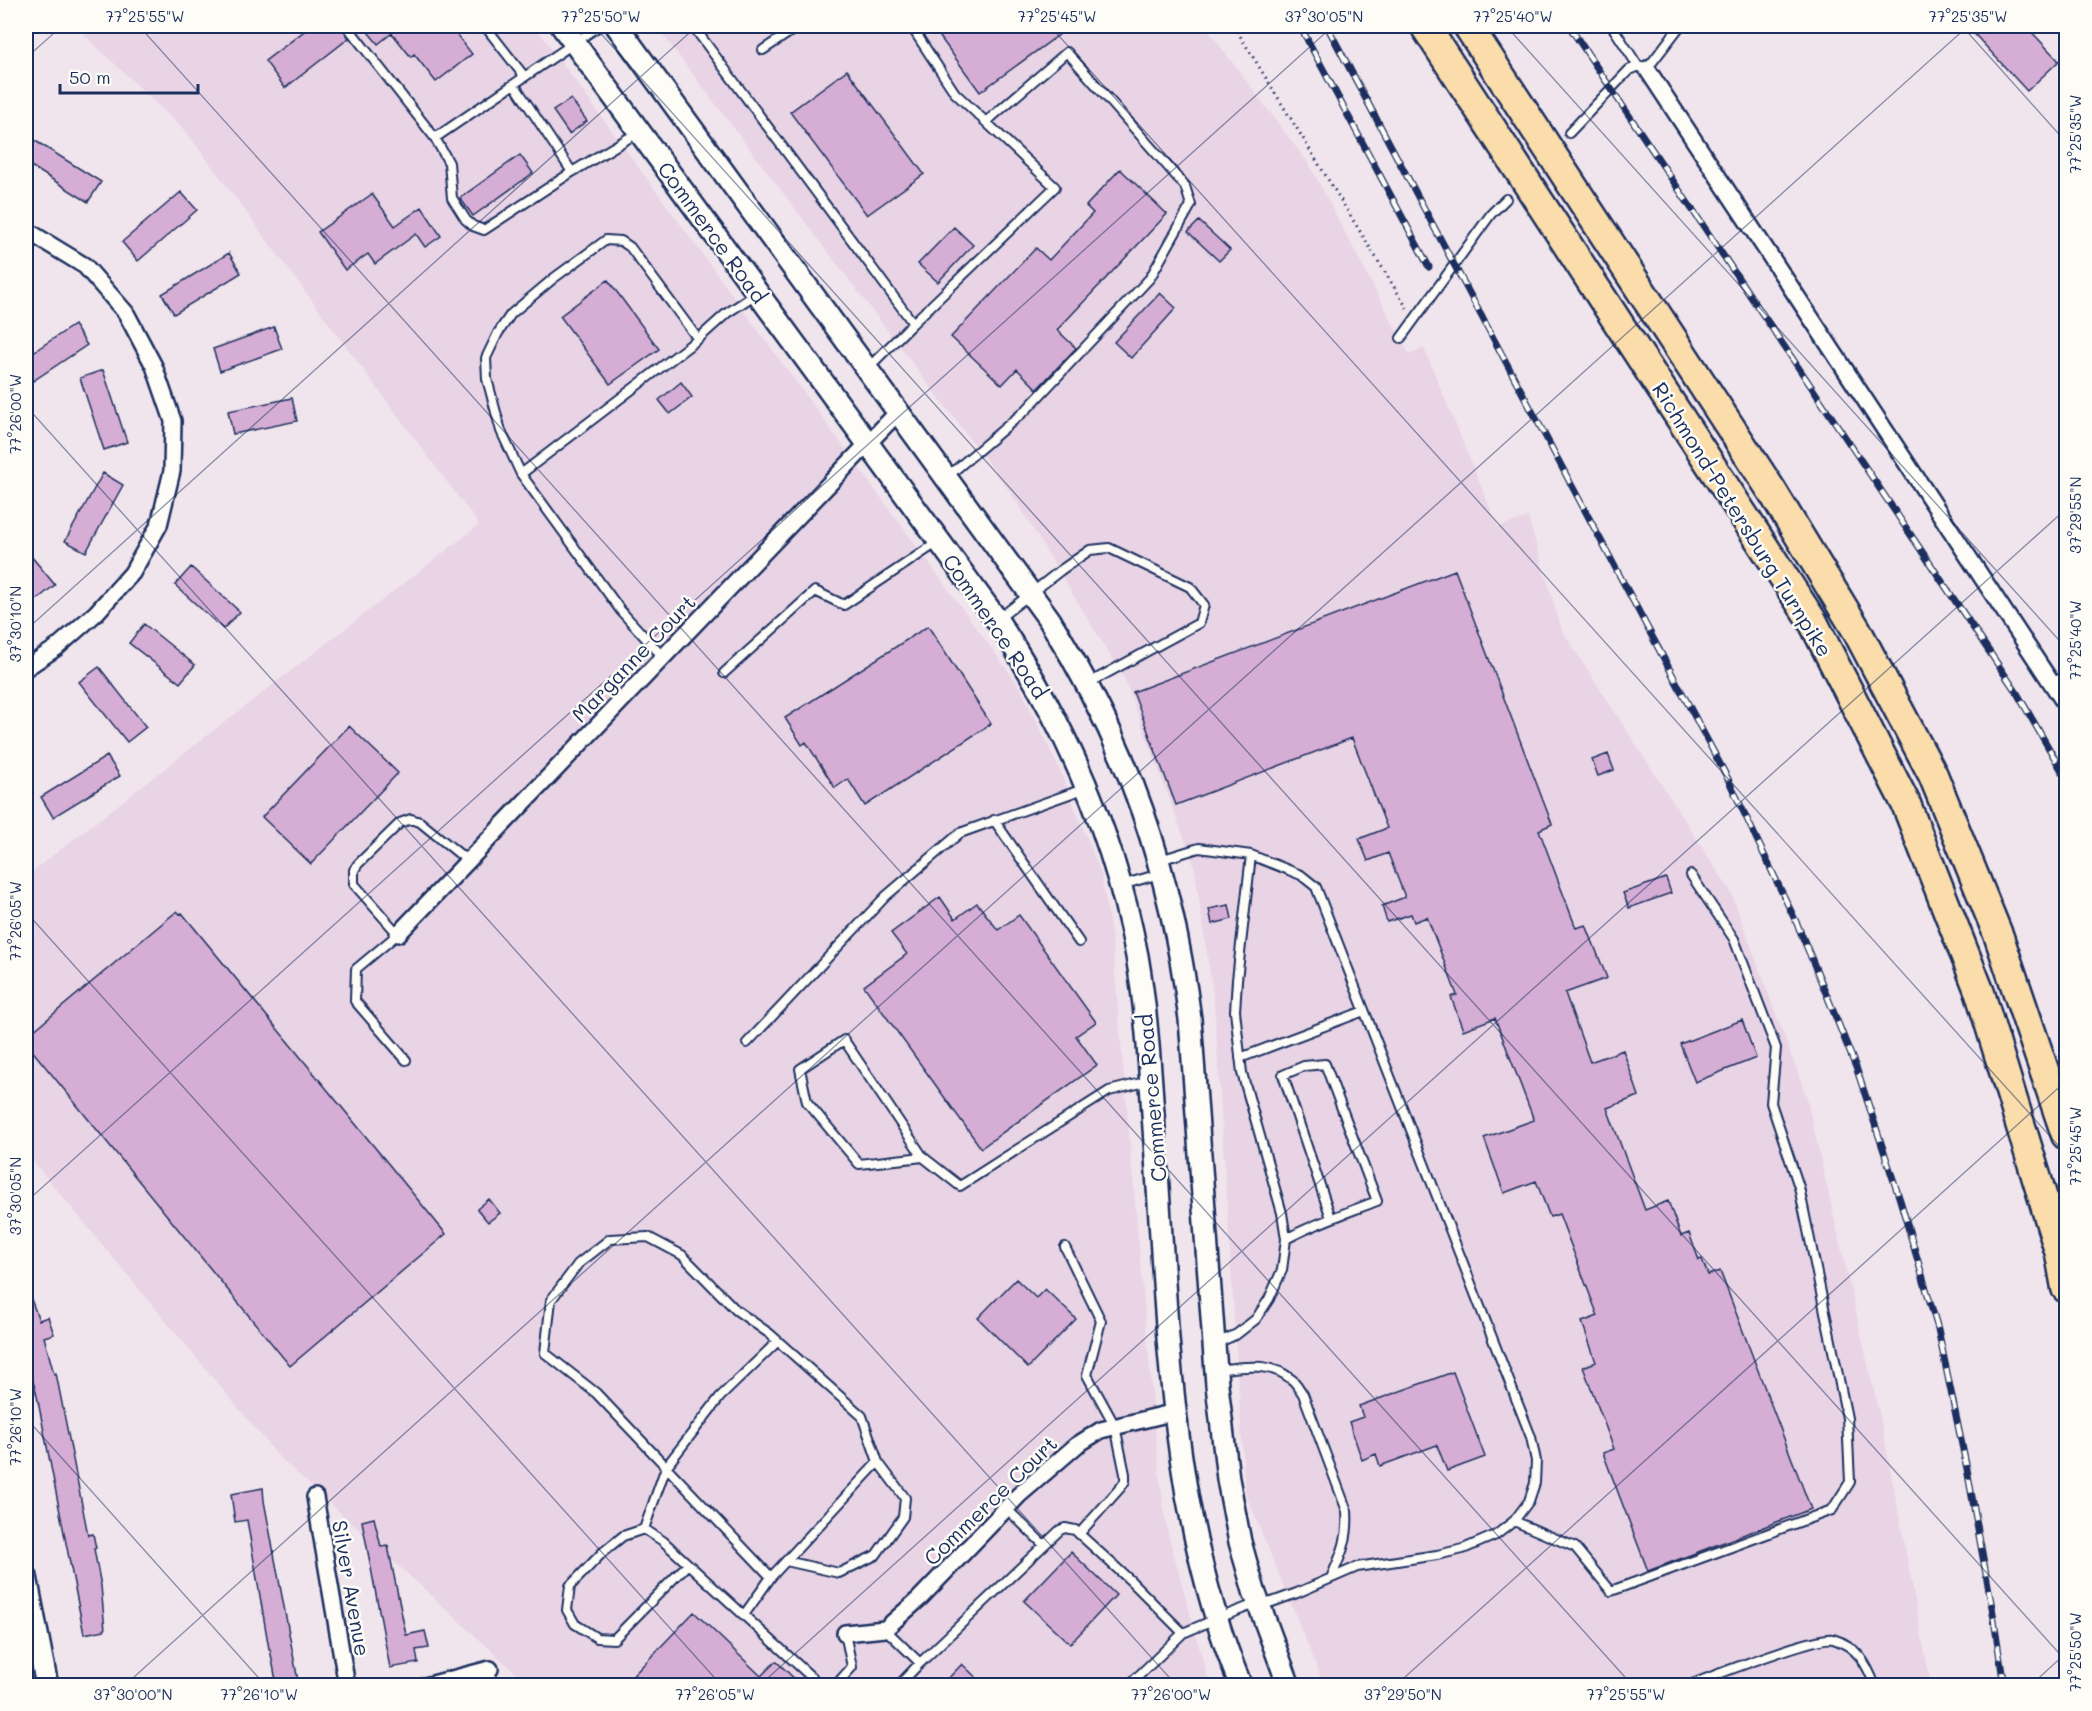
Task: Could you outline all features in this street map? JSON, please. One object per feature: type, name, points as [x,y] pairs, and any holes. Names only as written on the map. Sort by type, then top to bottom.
[{"type":"highway","name":"Richmond-Petersburg Turnpike","points":[[1425,26],[1813,622],[1901,794],[1980,993],[2060,1254],[2067,1288]]},
{"type":"highway","name":"Richmond-Petersburg Turnpike","points":[[1468,26],[1772,491],[1857,629],[1933,775],[2000,937],[2067,1135]]},
{"type":"main road","name":"Commerce Road","points":[[562,26],[997,620],[1051,709],[1088,788],[1120,885],[1137,958],[1151,1080],[1175,1412],[1191,1522],[1216,1619],[1241,1686]]},
{"type":"main road","name":"Commerce Road","points":[[617,26],[1055,628],[1087,684],[1132,782],[1161,867],[1177,938],[1190,1019],[1216,1370],[1228,1479],[1240,1542],[1258,1604],[1289,1686]]},
{"type":"main road","points":[[26,1577],[47,1686]]},
{"type":"street","points":[[1642,68],[2060,679],[2067,705]]},
{"type":"street","points":[[26,230],[85,266],[126,313],[154,366],[173,421],[172,471],[159,525],[132,573],[96,613],[64,641],[26,668]]},
{"type":"street","name":"Marganne Court","points":[[398,934],[899,411]]},
{"type":"street","name":"Commerce Court","points":[[885,1629],[920,1598],[1006,1508],[1077,1445],[1101,1430],[1175,1412]]},
{"type":"street","name":"Silver Avenue","points":[[315,1497],[347,1686]]},
{"type":"street","points":[[845,1633],[885,1629]]},
{"type":"street","points":[[425,1686],[490,1669]]},
{"type":"lane","points":[[347,26],[435,138],[449,163],[452,198],[466,220],[484,230],[572,172],[640,132]]},
{"type":"lane","points":[[485,26],[524,76]]},
{"type":"lane","points":[[435,138],[599,26]]},
{"type":"lane","points":[[693,26],[913,323]]},
{"type":"lane","points":[[763,50],[798,26]]},
{"type":"lane","points":[[868,369],[1055,187],[955,93],[911,26]]},
{"type":"lane","points":[[1611,26],[1642,68]]},
{"type":"lane","points":[[1569,133],[1629,70],[1642,68],[1680,26]]},
{"type":"lane","points":[[947,477],[1026,410],[1150,278],[1191,205],[1185,186],[1067,52],[986,122]]},
{"type":"lane","points":[[514,84],[572,172]]},
{"type":"lane","points":[[1401,338],[1491,214],[1506,199]]},
{"type":"lane","points":[[663,657],[621,611],[521,474],[501,431],[487,379],[486,358],[498,333],[511,314],[554,278],[606,240],[621,241],[630,247],[698,339]]},
{"type":"lane","points":[[521,474],[698,339],[727,313],[757,293]]},
{"type":"lane","points":[[724,674],[815,591],[844,605],[939,542]]},
{"type":"lane","points":[[997,620],[1090,550],[1108,548],[1190,587],[1203,605],[1199,623],[1087,684]]},
{"type":"lane","points":[[747,1043],[886,896],[960,833],[1088,788]]},
{"type":"lane","points":[[406,1060],[355,1001],[356,969],[398,934],[354,884],[354,870],[400,823],[411,819],[420,822],[468,861]]},
{"type":"lane","points":[[994,820],[1079,942]]},
{"type":"lane","points":[[1120,885],[1161,867],[1183,852],[1198,848],[1251,855],[1301,875],[1316,887],[1531,1437],[1536,1461],[1535,1483],[1528,1501],[1514,1521],[1496,1536],[1437,1556],[1357,1566],[1272,1602],[1258,1604],[1216,1619],[1183,1633],[1128,1686]]},
{"type":"lane","points":[[1214,1345],[1237,1334],[1256,1319],[1269,1299],[1282,1270],[1286,1239],[1282,1213],[1242,1073],[1235,1011],[1251,855]]},
{"type":"lane","points":[[1514,1521],[1575,1547],[1611,1591],[1832,1510],[1850,1482],[1847,1418],[1799,1187],[1771,1103],[1776,1048],[1734,939],[1691,875]]},
{"type":"lane","points":[[1240,1058],[1364,1011]]},
{"type":"lane","points":[[923,1157],[859,1164],[807,1102],[800,1069],[844,1040],[923,1157],[960,1186],[1109,1091],[1151,1080]]},
{"type":"lane","points":[[1286,1239],[1314,1224],[1332,1218],[1377,1201],[1325,1064],[1304,1066],[1282,1075],[1332,1218]]},
{"type":"lane","points":[[771,1577],[596,1393],[545,1353],[551,1300],[578,1264],[610,1239],[648,1237],[682,1255],[736,1310],[778,1341],[862,1416],[878,1462],[905,1498],[903,1517],[876,1555],[839,1573],[786,1561]]},
{"type":"lane","points":[[1065,1247],[1101,1321],[1087,1376],[1116,1426],[1125,1474],[1125,1481],[1079,1534]]},
{"type":"lane","points":[[644,1529],[666,1467],[720,1397],[778,1341]]},
{"type":"lane","points":[[1216,1370],[1261,1366],[1278,1371],[1292,1379],[1303,1394],[1347,1510],[1346,1545],[1331,1578]]},
{"type":"lane","points":[[744,1615],[771,1577],[878,1462]]},
{"type":"lane","points":[[1006,1508],[1044,1545]]},
{"type":"lane","points":[[898,1686],[1044,1545],[1065,1528],[1075,1530],[1183,1633]]},
{"type":"lane","points":[[644,1529],[663,1541],[821,1686]]},
{"type":"lane","points":[[644,1529],[623,1536],[603,1552],[570,1586],[567,1610],[575,1624],[597,1638],[614,1640],[688,1564]]},
{"type":"lane","points":[[885,1629],[920,1663]]},
{"type":"lane","points":[[835,1686],[852,1667],[845,1633]]},
{"type":"lane","points":[[1687,1686],[1807,1642],[1831,1638],[1857,1652],[1865,1661],[1875,1686]]},
{"type":"lane","points":[[490,1669],[493,1686]]},
{"type":"path","points":[[1234,26],[1414,320]]},
{"type":"shaded area","points":[[75,26],[535,26],[1020,687],[1058,766],[1101,873],[1112,939],[1159,1472],[1167,1530],[1210,1685],[529,1685],[278,1456],[26,1153],[26,876],[479,525],[187,133]]},
{"type":"shaded area","points":[[656,26],[1205,26],[1309,164],[1409,354],[1424,348],[1498,527],[1528,517],[1562,630],[1731,892],[1806,1095],[1882,1425],[1931,1685],[1324,1685],[1245,1492],[1214,1002],[1194,865],[1125,680],[1011,493]]},
{"type":"building","points":[[311,26],[341,26],[349,38],[285,88],[265,61]]},
{"type":"building","points":[[354,26],[450,26],[472,54],[436,82],[414,54],[411,57],[392,33],[378,44],[364,27],[359,31]]},
{"type":"building","points":[[932,26],[1071,26],[980,92]]},
{"type":"building","points":[[1967,26],[2026,26],[2059,61],[2027,91]]},
{"type":"building","points":[[847,70],[924,174],[867,215],[790,112]]},
{"type":"building","points":[[571,99],[587,121],[569,134],[553,111]]},
{"type":"building","points":[[26,135],[101,182],[88,202],[26,163]]},
{"type":"building","points":[[520,155],[533,173],[473,216],[460,198]]},
{"type":"building","points":[[1120,169],[1167,214],[1057,330],[1076,348],[1037,389],[1017,369],[1002,385],[951,337],[1036,248],[1049,260],[1093,213],[1086,206]]},
{"type":"building","points":[[181,192],[197,210],[138,261],[122,242]]},
{"type":"building","points":[[372,194],[395,226],[422,207],[441,236],[425,247],[416,234],[375,264],[368,254],[345,270],[318,232]]},
{"type":"building","points":[[1199,221],[1230,250],[1219,261],[1188,232]]},
{"type":"building","points":[[954,227],[973,245],[938,282],[918,264]]},
{"type":"building","points":[[229,253],[241,273],[174,314],[162,294]]},
{"type":"building","points":[[608,280],[659,349],[610,384],[560,316]]},
{"type":"building","points":[[1160,293],[1176,308],[1131,358],[1114,342]]},
{"type":"building","points":[[74,325],[87,345],[33,381],[26,370],[26,357]]},
{"type":"building","points":[[274,327],[282,349],[220,371],[213,349]]},
{"type":"building","points":[[103,370],[127,442],[104,450],[80,378]]},
{"type":"building","points":[[681,382],[692,397],[670,414],[659,400]]},
{"type":"building","points":[[292,398],[297,421],[233,434],[228,411]]},
{"type":"building","points":[[103,473],[123,485],[86,552],[65,541]]},
{"type":"building","points":[[26,550],[55,585],[35,601],[26,590]]},
{"type":"building","points":[[191,567],[240,612],[223,629],[175,585]]},
{"type":"building","points":[[1455,570],[1552,824],[1539,830],[1576,928],[1586,925],[1607,978],[1565,993],[1590,1062],[1623,1050],[1639,1096],[1607,1108],[1645,1210],[1668,1201],[1681,1236],[1689,1233],[1699,1260],[1702,1259],[1708,1275],[1720,1271],[1811,1509],[1648,1571],[1603,1453],[1614,1449],[1583,1367],[1596,1362],[1582,1322],[1598,1316],[1559,1214],[1550,1217],[1536,1181],[1504,1193],[1484,1138],[1534,1120],[1495,1018],[1463,1030],[1451,997],[1457,995],[1427,917],[1414,922],[1411,914],[1387,922],[1382,906],[1405,897],[1388,853],[1368,861],[1359,839],[1387,828],[1352,738],[1176,805],[1133,692]]},
{"type":"building","points":[[144,624],[195,665],[180,683],[129,643]]},
{"type":"building","points":[[928,626],[991,724],[865,806],[848,779],[835,788],[806,742],[802,745],[785,718]]},
{"type":"building","points":[[99,667],[146,727],[127,742],[79,682]]},
{"type":"building","points":[[349,726],[398,773],[311,864],[262,817]]},
{"type":"building","points":[[1608,754],[1614,770],[1598,776],[1592,760]]},
{"type":"building","points":[[107,756],[120,776],[53,817],[41,797]]},
{"type":"building","points":[[1666,878],[1671,893],[1629,908],[1623,893]]},
{"type":"building","points":[[940,897],[955,919],[977,903],[998,930],[1019,915],[1096,1022],[1076,1036],[1097,1065],[981,1148],[864,986],[907,954],[891,933]]},
{"type":"building","points":[[1229,905],[1232,919],[1212,924],[1209,909]]},
{"type":"building","points":[[177,911],[182,913],[446,1234],[290,1366],[26,1043],[26,1037]]},
{"type":"building","points":[[1742,1020],[1756,1058],[1695,1082],[1680,1044]]},
{"type":"building","points":[[489,1199],[500,1213],[488,1222],[477,1209]]},
{"type":"building","points":[[1016,1279],[1036,1298],[1045,1289],[1076,1319],[1028,1368],[978,1318]]},
{"type":"building","points":[[26,1289],[39,1320],[48,1317],[54,1334],[44,1337],[54,1374],[56,1373],[88,1535],[93,1534],[96,1548],[94,1549],[101,1586],[105,1630],[84,1634],[37,1396],[26,1364]]},
{"type":"building","points":[[1453,1372],[1485,1457],[1447,1471],[1437,1445],[1380,1466],[1376,1454],[1362,1460],[1349,1422],[1363,1417],[1359,1406]]},
{"type":"building","points":[[263,1488],[299,1686],[277,1686],[247,1520],[235,1522],[231,1494]]},
{"type":"building","points":[[374,1518],[381,1547],[388,1546],[406,1635],[425,1631],[429,1648],[416,1650],[418,1663],[390,1668],[362,1521]]},
{"type":"building","points":[[1071,1552],[1116,1595],[1070,1644],[1024,1601]]},
{"type":"building","points":[[694,1612],[761,1676],[776,1661],[802,1686],[623,1686]]},
{"type":"building","points":[[962,1664],[985,1686],[941,1686]]},
{"type":"railway","points":[[1300,26],[1429,267]]},
{"type":"railway","points":[[1327,26],[1728,779],[1798,926],[1828,998],[1857,1070],[1900,1200],[1938,1329],[1967,1469],[2004,1686]]},
{"type":"railway","points":[[1569,26],[2017,693],[2066,778]]}]
